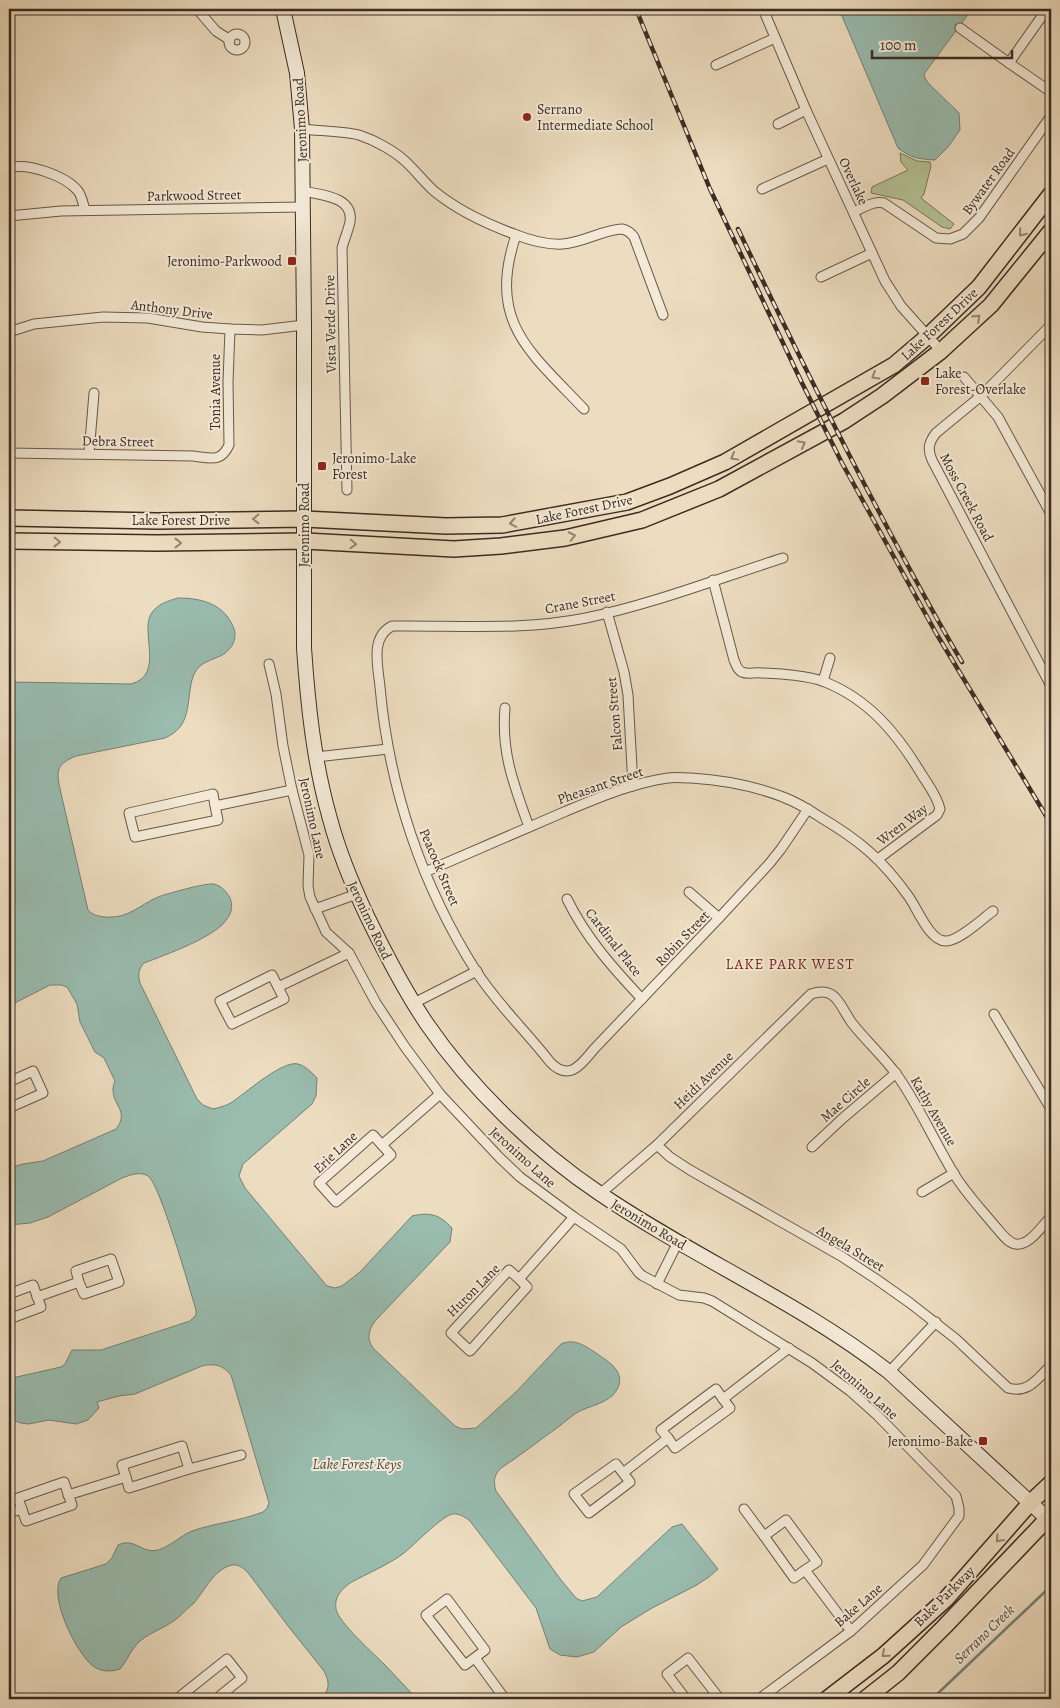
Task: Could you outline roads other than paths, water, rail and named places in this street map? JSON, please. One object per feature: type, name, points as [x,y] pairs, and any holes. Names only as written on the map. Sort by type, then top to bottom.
[{"type":"main road","name":"Jeronimo Road","points":[[283,9],[297,73],[302,129],[304,648],[311,728],[333,831],[344,865],[395,972],[426,1023],[446,1050],[502,1112],[542,1150],[600,1194],[678,1242],[808,1316],[849,1343],[888,1372],[1050,1518]]},
{"type":"main road","name":"Lake Forest Drive","points":[[9,518],[304,519],[446,526],[502,525],[627,502],[725,462],[894,364],[928,336],[979,287],[1051,194]]},
{"type":"main road","name":"Lake Forest Drive","points":[[9,541],[157,543],[305,541],[454,549],[501,546],[565,538],[642,520],[719,488],[844,421],[910,376],[942,351],[991,305],[1051,231]]},
{"type":"main road","name":"Bake Parkway","points":[[827,1699],[883,1656],[946,1599],[1031,1502],[1051,1483]]},
{"type":"main road","name":"Bake Parkway","points":[[865,1699],[898,1673],[939,1633],[1050,1518]]},
{"type":"street","points":[[196,9],[216,32],[230,40]]},
{"type":"street","name":"Overlake","points":[[763,9],[828,159],[892,292],[901,306],[942,351]]},
{"type":"street","points":[[1009,63],[1047,9]]},
{"type":"street","points":[[960,28],[1051,92]]},
{"type":"street","points":[[716,65],[775,38]]},
{"type":"street","points":[[778,124],[806,110]]},
{"type":"street","name":"Bywater Road","points":[[854,212],[876,202],[884,203],[936,238],[950,239],[963,234],[979,218],[1051,116]]},
{"type":"street","points":[[302,129],[352,134],[373,142],[406,162],[434,191],[448,201],[516,235],[532,240],[562,244],[614,230],[622,229],[630,232],[634,237],[663,315]]},
{"type":"street","points":[[762,189],[828,159]]},
{"type":"street","points":[[9,168],[14,166],[27,167],[51,174],[77,190],[85,210]]},
{"type":"street","name":"Vista Verde Drive","points":[[303,191],[342,201],[350,214],[350,221],[342,248],[347,490]]},
{"type":"street","name":"Parkwood Street","points":[[9,216],[61,210],[303,207]]},
{"type":"street","points":[[516,235],[510,252],[506,280],[511,318],[523,342],[540,363],[584,409]]},
{"type":"street","points":[[821,277],[872,253]]},
{"type":"street","name":"Anthony Drive","points":[[9,332],[34,324],[102,317],[148,318],[202,327],[230,329],[262,330],[304,325]]},
{"type":"street","name":"Moss Creek Road","points":[[1051,327],[981,396],[936,433],[931,439],[929,446],[929,453],[1051,686]]},
{"type":"street","name":"Tonia Avenue","points":[[225,454],[228,445],[230,329]]},
{"type":"street","points":[[964,377],[998,417],[1051,514]]},
{"type":"street","points":[[89,454],[94,393]]},
{"type":"street","name":"Debra Street","points":[[9,453],[193,456],[210,458],[219,458],[225,454]]},
{"type":"street","name":"Crane Street","points":[[380,636],[384,629],[392,626],[495,627],[585,618],[660,598],[783,558]]},
{"type":"street","points":[[713,580],[734,660],[739,670],[744,673],[758,672],[823,681],[830,658]]},
{"type":"street","name":"Falcon Street","points":[[607,612],[624,672],[628,695],[633,786]]},
{"type":"street","name":"Peacock Street","points":[[380,636],[378,655],[388,749],[393,775],[408,826],[425,872],[441,908],[476,971],[550,1062],[563,1072]]},
{"type":"street","name":"Jeronimo Lane","points":[[270,664],[283,746],[309,855],[308,886],[315,909],[326,932],[349,953],[376,1003],[405,1047],[440,1094],[520,1177],[621,1250],[639,1273],[679,1295],[704,1298],[712,1301],[789,1348],[850,1391],[878,1416],[952,1491],[960,1508],[959,1516]]},
{"type":"street","name":"Wren Way","points":[[823,681],[837,687],[876,713],[910,756],[935,796],[940,809],[940,812],[934,818],[878,859]]},
{"type":"street","points":[[505,708],[503,728],[505,751],[529,827]]},
{"type":"street","points":[[316,758],[388,749]]},
{"type":"street","name":"Pheasant Street","points":[[425,872],[529,827],[633,786],[670,778],[723,780],[760,789],[785,798],[808,810],[861,844],[897,880],[915,905],[929,930],[937,939],[946,942],[956,939],[993,911]]},
{"type":"street","points":[[216,806],[292,790]]},
{"type":"street","points":[[213,794],[216,806],[218,820],[134,837],[129,813],[213,794]]},
{"type":"street","name":"Robin Street","points":[[563,1072],[580,1066],[719,918],[781,849],[808,810]]},
{"type":"street","points":[[689,892],[719,918]]},
{"type":"street","points":[[315,909],[357,894]]},
{"type":"street","name":"Cardinal Place","points":[[567,899],[578,922],[612,967],[642,999]]},
{"type":"street","points":[[278,987],[349,953]]},
{"type":"street","points":[[414,1004],[476,971]]},
{"type":"street","points":[[272,976],[278,987],[284,999],[232,1024],[220,1001],[272,976]]},
{"type":"street","name":"Heidi Avenue","points":[[600,1194],[657,1145],[811,994],[819,991],[827,992]]},
{"type":"street","name":"Kathy Avenue","points":[[827,992],[841,1004],[850,1021],[896,1073],[919,1107],[954,1173],[972,1200],[1001,1233],[1012,1243],[1026,1242],[1051,1217]]},
{"type":"street","points":[[994,1014],[1051,1109]]},
{"type":"street","points":[[9,1082],[33,1071],[43,1093],[9,1108]]},
{"type":"street","name":"Mae Circle","points":[[812,1147],[896,1073]]},
{"type":"street","points":[[382,1145],[440,1094]]},
{"type":"street","name":"Erie Lane","points":[[373,1135],[382,1145],[391,1155],[336,1202],[318,1183],[373,1135]]},
{"type":"street","name":"Angela Street","points":[[657,1145],[670,1157],[690,1170],[869,1274],[936,1322],[1008,1388],[1017,1391],[1025,1388],[1051,1366]]},
{"type":"street","points":[[922,1192],[954,1173]]},
{"type":"street","name":"Huron Lane","points":[[519,1279],[574,1217]]},
{"type":"street","points":[[657,1284],[678,1242]]},
{"type":"street","points":[[111,1259],[119,1282],[84,1294],[79,1282],[76,1271],[111,1259]]},
{"type":"street","name":"Huron Lane","points":[[509,1270],[519,1279],[527,1287],[470,1351],[451,1333],[509,1270]]},
{"type":"street","points":[[37,1296],[79,1282]]},
{"type":"street","points":[[9,1294],[33,1285],[41,1307],[9,1319]]},
{"type":"street","points":[[888,1372],[936,1322]]},
{"type":"street","points":[[723,1399],[789,1348]]},
{"type":"street","points":[[716,1389],[723,1399],[730,1408],[675,1448],[661,1430],[716,1389]]},
{"type":"street","points":[[623,1473],[668,1438]]},
{"type":"street","points":[[189,1469],[182,1446],[122,1465],[129,1488],[242,1455]]},
{"type":"street","points":[[616,1464],[623,1473],[630,1482],[589,1513],[574,1494],[616,1464]]},
{"type":"street","points":[[68,1495],[126,1477]]},
{"type":"street","points":[[64,1482],[72,1505],[26,1521],[22,1509],[18,1498],[64,1482]]},
{"type":"street","points":[[9,1513],[22,1509]]},
{"type":"street","points":[[744,1509],[794,1578],[817,1562],[786,1520],[764,1536]]},
{"type":"street","name":"Bake Lane","points":[[759,1699],[851,1631],[923,1565],[959,1516]]},
{"type":"street","points":[[805,1570],[851,1631]]},
{"type":"street","points":[[447,1599],[485,1650],[475,1658],[465,1665],[426,1615],[447,1599]]},
{"type":"street","points":[[475,1658],[505,1699]]},
{"type":"street","points":[[686,1699],[667,1674],[688,1658],[719,1698],[717,1699]]},
{"type":"street","points":[[179,1699],[227,1659],[242,1678],[216,1699]]},
{"type":"water","points":[[839,9],[972,9],[924,74],[929,84],[959,113],[960,130],[948,147],[935,160],[915,157],[898,148]]},
{"type":"water","name":"Lake Forest Keys","points":[[178,598],[196,599],[219,608],[230,620],[235,636],[232,645],[226,652],[204,663],[195,672],[186,714],[180,727],[165,738],[76,756],[59,768],[60,789],[88,910],[98,916],[120,916],[158,897],[209,884],[219,886],[227,893],[232,909],[221,926],[189,945],[144,963],[139,972],[140,983],[197,1099],[203,1105],[213,1109],[228,1105],[275,1071],[292,1064],[304,1066],[317,1078],[316,1096],[312,1104],[243,1164],[239,1176],[245,1188],[327,1286],[335,1288],[342,1286],[360,1272],[412,1216],[434,1215],[452,1228],[450,1242],[375,1321],[369,1337],[373,1348],[455,1426],[462,1429],[476,1428],[516,1392],[561,1344],[566,1342],[584,1345],[605,1359],[619,1374],[619,1385],[613,1395],[575,1414],[501,1468],[495,1478],[496,1491],[561,1580],[576,1598],[582,1601],[597,1597],[672,1527],[682,1524],[718,1569],[695,1586],[652,1608],[621,1627],[594,1652],[577,1657],[560,1655],[550,1649],[536,1608],[470,1521],[455,1514],[441,1520],[398,1557],[350,1583],[341,1591],[336,1601],[338,1615],[343,1622],[417,1699],[320,1699],[326,1693],[328,1686],[324,1671],[249,1574],[237,1565],[226,1567],[220,1571],[194,1603],[180,1616],[140,1641],[120,1669],[106,1671],[93,1666],[79,1650],[66,1625],[58,1598],[58,1587],[61,1578],[106,1564],[112,1558],[118,1545],[129,1543],[147,1550],[158,1550],[192,1531],[263,1512],[269,1503],[231,1375],[225,1369],[218,1366],[202,1366],[135,1394],[97,1402],[99,1408],[88,1420],[76,1424],[49,1420],[29,1424],[9,1419],[9,1380],[12,1378],[61,1367],[65,1364],[72,1350],[101,1350],[190,1321],[196,1315],[188,1282],[167,1217],[160,1198],[148,1176],[138,1174],[122,1178],[48,1217],[30,1223],[9,1225],[9,1168],[43,1161],[116,1129],[120,1123],[121,1113],[113,1095],[115,1081],[104,1058],[95,1052],[80,1022],[77,1004],[67,987],[50,985],[9,1006],[9,682],[131,684],[141,679],[147,672],[150,653],[148,622],[151,614],[160,605]]},
{"type":"waterway","name":"Serrano Creek","points":[[932,1699],[1051,1586]]},
{"type":"railway","points":[[636,9],[710,189],[842,463],[936,633],[1051,824]]},
{"type":"railway","points":[[738,229],[853,463],[962,662]]},
{"type":"place","name":"Serrano Intermediate School","points":[[527,117]]},
{"type":"place","name":"Jeronimo-Parkwood","points":[[292,261]]},
{"type":"place","name":"Lake Forest-Overlake","points":[[925,381]]},
{"type":"place","name":"Jeronimo-Lake Forest","points":[[322,466]]},
{"type":"place","name":"Jeronimo-Bake","points":[[983,1441]]},
{"type":"district","name":"LAKE PARK WEST","points":[[790,964]]}]
